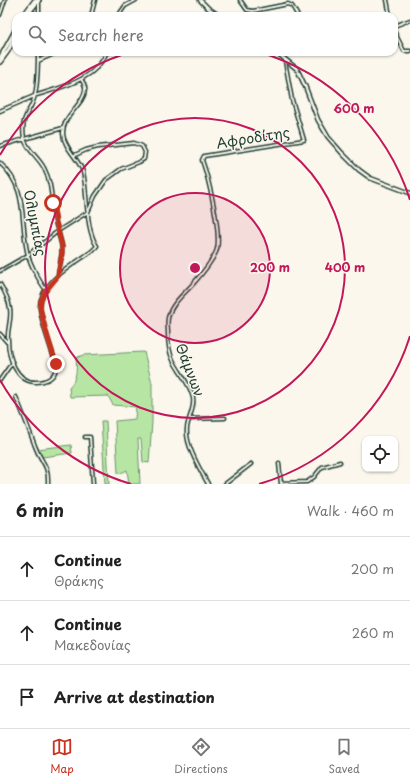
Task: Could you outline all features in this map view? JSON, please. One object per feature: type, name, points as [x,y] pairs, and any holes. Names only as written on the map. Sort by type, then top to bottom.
[{"type":"main road","points":[[26,12],[37,0]]},
{"type":"main road","points":[[29,12],[37,0]]},
{"type":"main road","points":[[0,58],[12,36]]},
{"type":"main road","points":[[0,62],[12,43]]},
{"type":"street","points":[[0,15],[5,0]]},
{"type":"street","points":[[37,0],[38,12]]},
{"type":"street","points":[[92,12],[94,0]]},
{"type":"street","points":[[121,12],[125,6],[136,0]]},
{"type":"street","points":[[200,0],[214,12]]},
{"type":"street","points":[[240,0],[245,8],[252,11],[288,4],[292,6],[296,12]]},
{"type":"street","points":[[387,0],[389,12]]},
{"type":"street","points":[[398,24],[410,20]]},
{"type":"street","points":[[398,39],[404,51],[410,51]]},
{"type":"street","points":[[38,56],[35,96],[23,123],[24,139],[39,160],[49,180],[62,250],[58,276]]},
{"type":"street","points":[[38,61],[49,56]]},
{"type":"street","points":[[0,112],[35,96],[81,79],[100,64],[105,56]]},
{"type":"street","points":[[280,56],[297,69],[318,120],[328,137],[342,153],[359,170],[370,178],[410,193]]},
{"type":"street","name":"Αφροδίτης","points":[[204,156],[304,140],[294,105],[286,61]]},
{"type":"street","points":[[0,284],[8,297],[10,306],[11,317],[8,344],[13,363],[21,377],[31,382],[44,381],[50,378],[55,372],[56,362],[40,308],[41,300],[46,290],[58,276],[90,253],[97,246],[92,235],[83,172],[80,163],[64,141],[63,128],[65,122],[85,94],[85,87],[81,79]]},
{"type":"street","points":[[0,146],[63,128]]},
{"type":"street","points":[[0,271],[28,255],[58,231],[88,212],[97,192],[106,180],[123,168],[141,161],[145,152],[142,146],[134,143],[96,147],[74,155]]},
{"type":"street","name":"Θάμνων","points":[[204,156],[202,160],[218,228],[218,245],[216,252],[202,272],[173,306],[168,317],[167,324],[169,349],[172,359],[193,398],[187,430],[188,441],[208,484]]},
{"type":"street","name":"Ολυμπίας","points":[[0,163],[12,176],[19,190],[28,255],[46,290]]},
{"type":"street","points":[[0,334],[8,344]]},
{"type":"street","points":[[0,341],[4,339]]},
{"type":"street","points":[[0,380],[13,363]]},
{"type":"street","points":[[16,397],[36,448],[48,470],[48,484]]},
{"type":"street","points":[[189,419],[225,418]]},
{"type":"street","points":[[85,437],[90,437],[93,484]]},
{"type":"street","points":[[279,463],[281,483],[307,482],[314,477],[322,467],[340,462]]},
{"type":"street","points":[[225,484],[251,464]]},
{"type":"green space","points":[[144,352],[152,383],[152,422],[149,463],[143,462],[141,439],[138,439],[140,484],[129,484],[127,470],[119,474],[118,473],[115,421],[135,419],[136,407],[113,405],[108,396],[70,397],[69,387],[74,381],[76,374],[76,358],[83,355]]},
{"type":"green space","points":[[101,421],[106,421],[109,484],[105,484]]},
{"type":"green space","points":[[71,445],[72,453],[42,457],[37,449]]},
{"type":"route","points":[[53,203],[62,246],[62,253],[58,276],[45,292],[41,300],[40,308],[56,364]]}]
